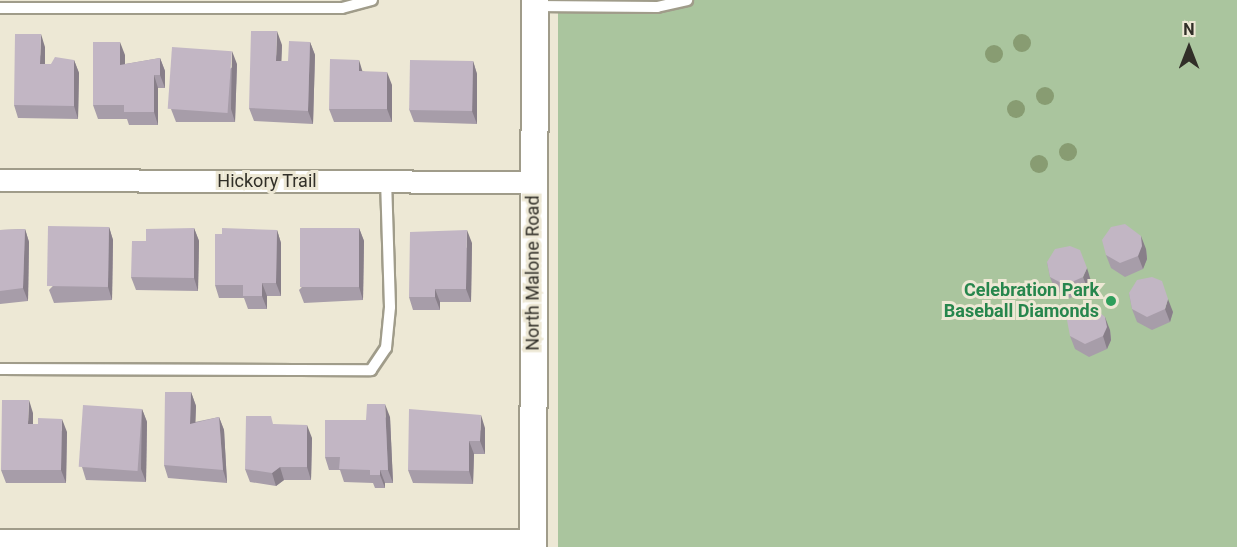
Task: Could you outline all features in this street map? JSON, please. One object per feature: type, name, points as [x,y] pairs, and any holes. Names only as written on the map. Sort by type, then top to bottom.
[{"type":"street","name":"North Malone Road","points":[[533,543],[535,3]]},
{"type":"street","name":"Hickory Trail","points":[[0,180],[533,182]]},
{"type":"street","points":[[0,540],[533,543]]},
{"type":"lane","points":[[0,8],[342,8],[372,0]]},
{"type":"lane","points":[[535,3],[657,7],[687,0]]},
{"type":"lane","points":[[0,369],[371,370],[386,348],[390,307],[386,181]]},
{"type":"green space","points":[[558,0],[1237,0],[1237,547],[558,547]]},
{"type":"building","points":[[251,31],[277,31],[276,61],[288,61],[289,41],[310,42],[308,111],[249,108]]},
{"type":"building","points":[[15,34],[41,34],[40,64],[51,64],[55,57],[74,60],[74,106],[14,105]]},
{"type":"building","points":[[93,42],[120,42],[120,65],[160,58],[160,75],[154,75],[154,112],[124,112],[124,105],[93,105]]},
{"type":"building","points":[[172,47],[232,51],[228,113],[168,109]]},
{"type":"building","points":[[330,59],[359,60],[359,71],[387,72],[387,109],[329,109]]},
{"type":"building","points":[[410,60],[473,61],[472,111],[409,110]]},
{"type":"building","points":[[1125,224],[1141,236],[1142,246],[1138,256],[1120,263],[1106,255],[1102,240],[1111,227]]},
{"type":"building","points":[[48,226],[109,227],[108,287],[47,286]]},
{"type":"building","points":[[194,228],[194,278],[131,277],[132,241],[146,241],[146,229]]},
{"type":"building","points":[[222,228],[277,230],[276,283],[262,283],[262,296],[243,296],[243,285],[215,285],[215,234],[222,234]]},
{"type":"building","points":[[300,228],[359,228],[359,287],[300,287]]},
{"type":"building","points":[[25,229],[23,288],[0,291],[0,230]]},
{"type":"building","points":[[467,230],[466,289],[435,289],[435,297],[409,297],[410,232]]},
{"type":"building","points":[[1070,246],[1080,250],[1087,268],[1083,277],[1065,285],[1050,277],[1047,262],[1055,249]]},
{"type":"building","points":[[1152,277],[1162,281],[1168,299],[1165,309],[1147,317],[1132,309],[1129,293],[1137,280]]},
{"type":"building","points":[[1090,304],[1105,317],[1107,327],[1103,336],[1085,344],[1070,336],[1067,320],[1075,308]]},
{"type":"building","points":[[165,392],[191,392],[190,424],[219,417],[223,470],[164,465]]},
{"type":"building","points":[[2,400],[29,400],[28,424],[38,424],[38,418],[62,419],[61,470],[1,470]]},
{"type":"building","points":[[367,404],[385,404],[388,470],[380,470],[380,475],[370,475],[370,470],[339,469],[340,457],[325,457],[325,420],[366,420]]},
{"type":"building","points":[[83,405],[142,409],[138,471],[79,467]]},
{"type":"building","points":[[409,409],[481,415],[480,441],[469,441],[469,471],[408,470]]},
{"type":"building","points":[[246,416],[271,416],[273,424],[307,425],[307,467],[280,467],[272,473],[245,469]]},
{"type":"place","name":"Celebration Park Baseball Diamonds","points":[[1111,301]]}]
